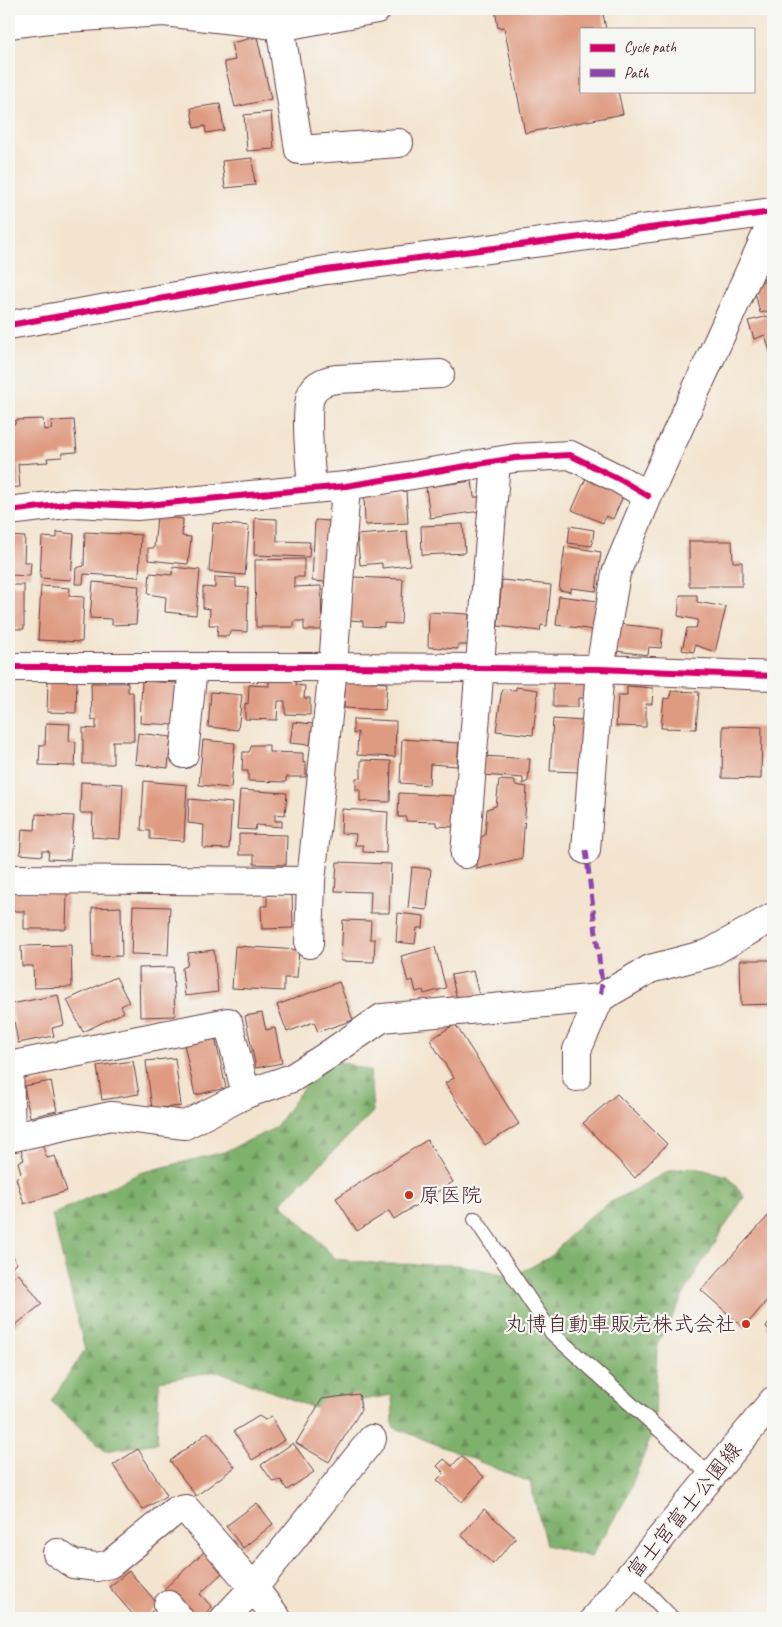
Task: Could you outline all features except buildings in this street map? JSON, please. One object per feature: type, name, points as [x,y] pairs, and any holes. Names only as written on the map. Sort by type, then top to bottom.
[{"type":"street","points":[[9,24],[49,18],[164,12],[284,26],[377,9]]},
{"type":"street","points":[[280,25],[299,150],[399,143]]},
{"type":"street","points":[[9,325],[326,270],[773,212]]},
{"type":"street","points":[[586,850],[600,669],[616,573],[648,496],[773,220]]},
{"type":"street","points":[[312,489],[308,409],[313,391],[326,381],[337,379],[440,374]]},
{"type":"street","points":[[9,511],[74,503],[137,506],[346,486],[516,458],[570,455],[619,479],[648,496]]},
{"type":"street","points":[[465,854],[496,462]]},
{"type":"street","points":[[309,944],[311,881],[333,667],[346,486]]},
{"type":"street","points":[[9,667],[600,669],[773,676]]},
{"type":"street","points":[[184,754],[193,667]]},
{"type":"street","points":[[9,879],[311,881]]},
{"type":"street","points":[[246,1094],[228,1022],[9,1066],[10,1137],[111,1116],[185,1125],[246,1094],[292,1078],[382,1018],[600,998],[650,969],[710,953],[773,916]]},
{"type":"street","points":[[577,1077],[578,1050],[600,998]]},
{"type":"street","name":"富士宮富士公園線","points":[[594,1618],[773,1401]]},
{"type":"street","points":[[226,1618],[254,1588],[372,1439]]},
{"type":"street","points":[[57,1553],[73,1564],[97,1567],[110,1564],[175,1511],[186,1509],[254,1588],[277,1618]]},
{"type":"lane","points":[[475,1219],[552,1333],[712,1477]]},
{"type":"lane","points":[[631,1575],[672,1618]]},
{"type":"green space","points":[[325,1057],[370,1071],[373,1112],[281,1203],[336,1259],[384,1264],[459,1265],[513,1276],[550,1257],[581,1223],[609,1203],[669,1171],[692,1167],[728,1176],[744,1197],[697,1270],[657,1345],[655,1427],[626,1499],[591,1557],[546,1545],[530,1482],[393,1427],[392,1395],[314,1408],[218,1371],[159,1381],[157,1443],[105,1451],[51,1401],[85,1350],[52,1215],[140,1173],[224,1152],[275,1128]]},
{"type":"marked path","points":[[586,850],[602,984],[600,998]]},
{"type":"cycle path","points":[[9,325],[326,270],[773,212]]},
{"type":"cycle path","points":[[9,511],[74,503],[137,506],[346,486],[515,458],[570,455],[619,479],[648,496]]},
{"type":"cycle path","points":[[9,667],[600,669],[773,676]]},
{"type":"place","name":"原医院","points":[[409,1195]]},
{"type":"place","name":"丸博自動車販売株式会社","points":[[746,1324]]}]
